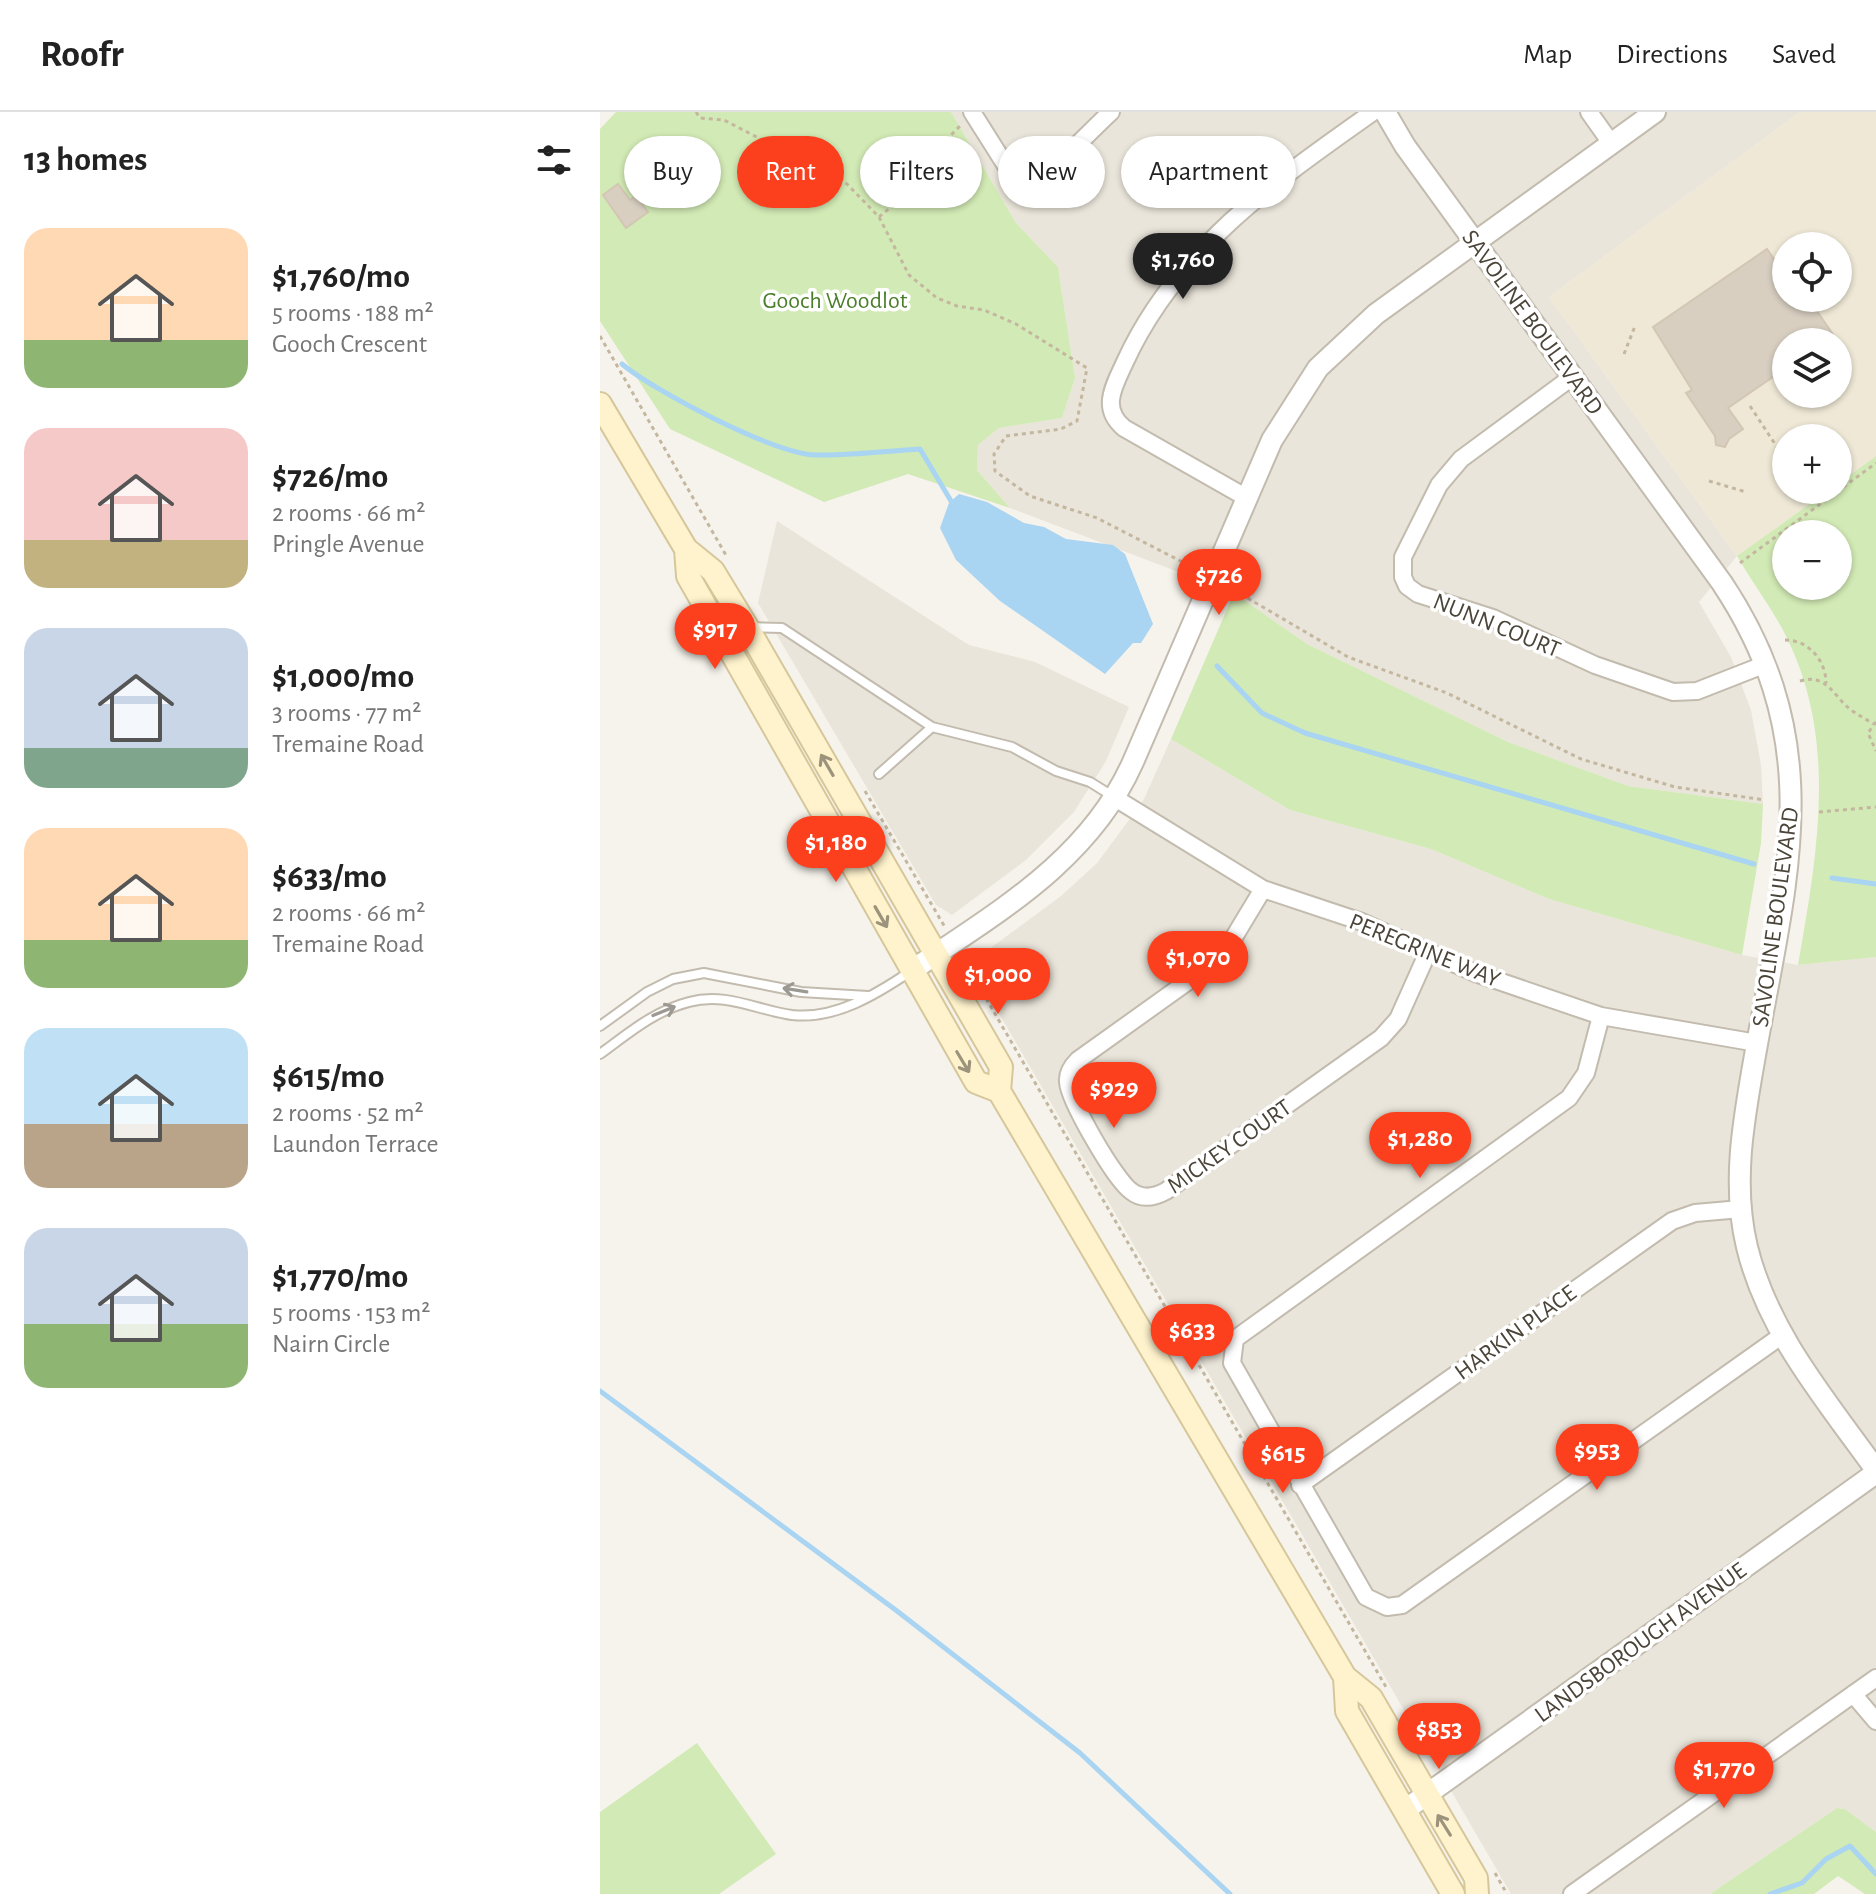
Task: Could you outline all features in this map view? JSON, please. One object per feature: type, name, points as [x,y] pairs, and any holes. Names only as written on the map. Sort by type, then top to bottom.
[{"type":"main road","points":[[600,404],[686,549],[713,571],[944,948],[1001,1067],[999,1091],[1345,1677],[1371,1698],[1476,1878],[1477,1894]]},
{"type":"main road","points":[[686,549],[688,576],[911,971],[976,1082],[999,1091]]},
{"type":"main road","points":[[1345,1677],[1347,1711],[1453,1894]]},
{"type":"street","points":[[967,119],[1008,169],[1016,176],[1032,178],[1046,171],[1111,112]]},
{"type":"street","points":[[1247,498],[1124,428],[1112,414],[1110,398],[1142,328],[1164,293],[1199,250],[1259,194],[1373,112]]},
{"type":"street","name":"SAVOLINE BOULEVARD","points":[[1385,112],[1475,242],[1722,583],[1766,664],[1786,731],[1793,804],[1741,1140],[1741,1209],[1757,1282],[1781,1336],[1876,1472]]},
{"type":"street","points":[[1589,112],[1611,143]]},
{"type":"street","points":[[911,971],[1057,867],[1091,832],[1115,798],[1284,416],[1318,368],[1376,314],[1655,112]]},
{"type":"street","name":"NUNN COURT","points":[[1572,377],[1461,459],[1439,485],[1403,557],[1402,568],[1407,586],[1418,594],[1493,618],[1595,665],[1673,692],[1697,691],[1766,664]]},
{"type":"street","name":"PEREGRINE WAY","points":[[1115,798],[1263,889],[1362,922],[1475,973],[1601,1016],[1757,1043]]},
{"type":"street","name":"MICKEY COURT","points":[[1263,889],[1222,957],[1083,1056],[1070,1070],[1070,1094],[1119,1179],[1133,1193],[1147,1197],[1166,1191],[1381,1038],[1398,1019],[1428,952]]},
{"type":"street","points":[[1601,1016],[1586,1073],[1576,1092],[1235,1339],[1232,1363],[1300,1485],[1366,1597],[1387,1607],[1402,1605],[1781,1336]]},
{"type":"street","name":"HARKIN PLACE","points":[[1300,1485],[1672,1221],[1695,1213],[1741,1209]]},
{"type":"street","name":"LANDSBOROUGH AVENUE","points":[[1405,1810],[1876,1472]]},
{"type":"street","points":[[1572,1894],[1876,1678]]},
{"type":"street","points":[[1853,1694],[1876,1721]]},
{"type":"lane","points":[[747,627],[782,628],[932,727],[1012,747],[1056,771],[1090,782],[1115,798]]},
{"type":"lane","points":[[879,774],[932,727]]},
{"type":"lane","points":[[600,1054],[655,1013],[692,1000],[739,999],[793,1015],[829,1011],[873,997],[911,971]]},
{"type":"lane","points":[[600,1026],[647,992],[673,979],[704,973],[801,992],[873,997]]},
{"type":"path","points":[[696,112],[700,118],[724,120],[847,184],[879,217],[909,275],[937,298],[957,306],[984,310],[1016,324],[1087,368],[1077,421],[1061,429],[1006,436],[994,454],[995,471],[1030,496],[1097,518],[1192,567]]},
{"type":"path","points":[[879,217],[909,192],[926,172],[930,156],[967,119]]},
{"type":"path","points":[[1624,354],[1635,326]]},
{"type":"path","points":[[600,336],[730,563]]},
{"type":"path","points":[[1750,406],[1772,439]]},
{"type":"path","points":[[1740,563],[1876,463]]},
{"type":"path","points":[[1709,481],[1746,492]]},
{"type":"path","points":[[1234,590],[1348,657],[1447,693],[1581,759],[1675,787],[1765,800]]},
{"type":"path","points":[[1785,640],[1804,645],[1814,652],[1825,670],[1826,683]]},
{"type":"path","points":[[1800,681],[1809,678],[1826,683],[1851,710],[1874,723],[1868,736],[1876,751]]},
{"type":"path","points":[[864,790],[944,948],[1388,1690]]},
{"type":"path","points":[[1819,812],[1876,807]]},
{"type":"path","points":[[1493,1869],[1507,1894]]},
{"type":"shaded area","points":[[951,112],[1800,112],[1549,297],[1737,556],[1699,602],[1731,657],[1751,710],[1761,765],[1763,804],[1628,786],[1508,742],[1307,644],[1234,593],[1010,508],[977,470],[978,445],[999,428],[1062,418],[1075,378],[1058,267],[1016,223],[1007,208],[1105,208],[1105,136],[998,136],[998,192],[982,165],[982,136],[965,136]]},
{"type":"shaded area","points":[[1800,112],[1876,112],[1876,456],[1852,474],[1852,424],[1772,424],[1772,504],[1809,504],[1787,520],[1772,520],[1772,531],[1737,556],[1549,297]]},
{"type":"shaded area","points":[[777,521],[969,645],[1035,662],[1129,707],[1106,761],[1074,812],[1026,860],[952,915],[936,905],[758,603]]},
{"type":"shaded area","points":[[1171,739],[1290,810],[1431,849],[1549,899],[1742,955],[1798,965],[1876,957],[1876,1832],[1845,1809],[1837,1808],[1710,1894],[1511,1894],[976,974],[977,958],[1061,896],[1097,863],[1143,801]]},
{"type":"green space","name":"Gooch Woodlot","points":[[616,112],[951,112],[965,136],[860,136],[860,208],[982,208],[982,165],[998,192],[998,208],[1007,208],[1016,223],[1058,267],[1075,378],[1062,418],[999,428],[978,445],[977,470],[1010,508],[908,474],[824,502],[670,429],[600,321],[600,129]]},
{"type":"green space","points":[[1876,456],[1876,957],[1798,965],[1812,882],[1819,798],[1818,756],[1812,715],[1802,674],[1785,634],[1737,556],[1772,531],[1772,600],[1852,600],[1852,520],[1787,520],[1809,504],[1852,504],[1852,474]]},
{"type":"green space","points":[[1234,593],[1307,644],[1508,742],[1628,786],[1763,804],[1761,843],[1742,955],[1549,899],[1431,849],[1290,810],[1171,739]]},
{"type":"green space","points":[[697,1743],[776,1854],[719,1894],[600,1894],[600,1812]]},
{"type":"green space","points":[[1837,1808],[1845,1809],[1876,1832],[1876,1894],[1865,1894],[1838,1876],[1814,1894],[1710,1894]]},
{"type":"water","points":[[959,494],[987,502],[1024,523],[1044,527],[1066,539],[1113,545],[1125,554],[1153,624],[1141,643],[1133,643],[1105,674],[1000,601],[956,560],[940,528],[949,503]]},
{"type":"building","points":[[618,184],[624,192],[624,208],[645,208],[648,212],[626,228],[603,195]]},
{"type":"building","points":[[1767,249],[1772,256],[1772,312],[1818,312],[1829,328],[1772,328],[1772,378],[1728,408],[1743,429],[1729,439],[1725,447],[1716,445],[1715,436],[1686,393],[1692,390],[1653,327]]},
{"type":"waterway","points":[[622,364],[715,419],[797,452],[829,455],[920,449],[954,506]]},
{"type":"waterway","points":[[1217,666],[1262,713],[1305,733],[1754,864]]},
{"type":"waterway","points":[[1832,878],[1876,884]]},
{"type":"waterway","points":[[600,1391],[897,1611],[1080,1753],[1230,1894]]},
{"type":"waterway","points":[[1770,1894],[1802,1883],[1826,1859],[1850,1846],[1876,1874]]}]
